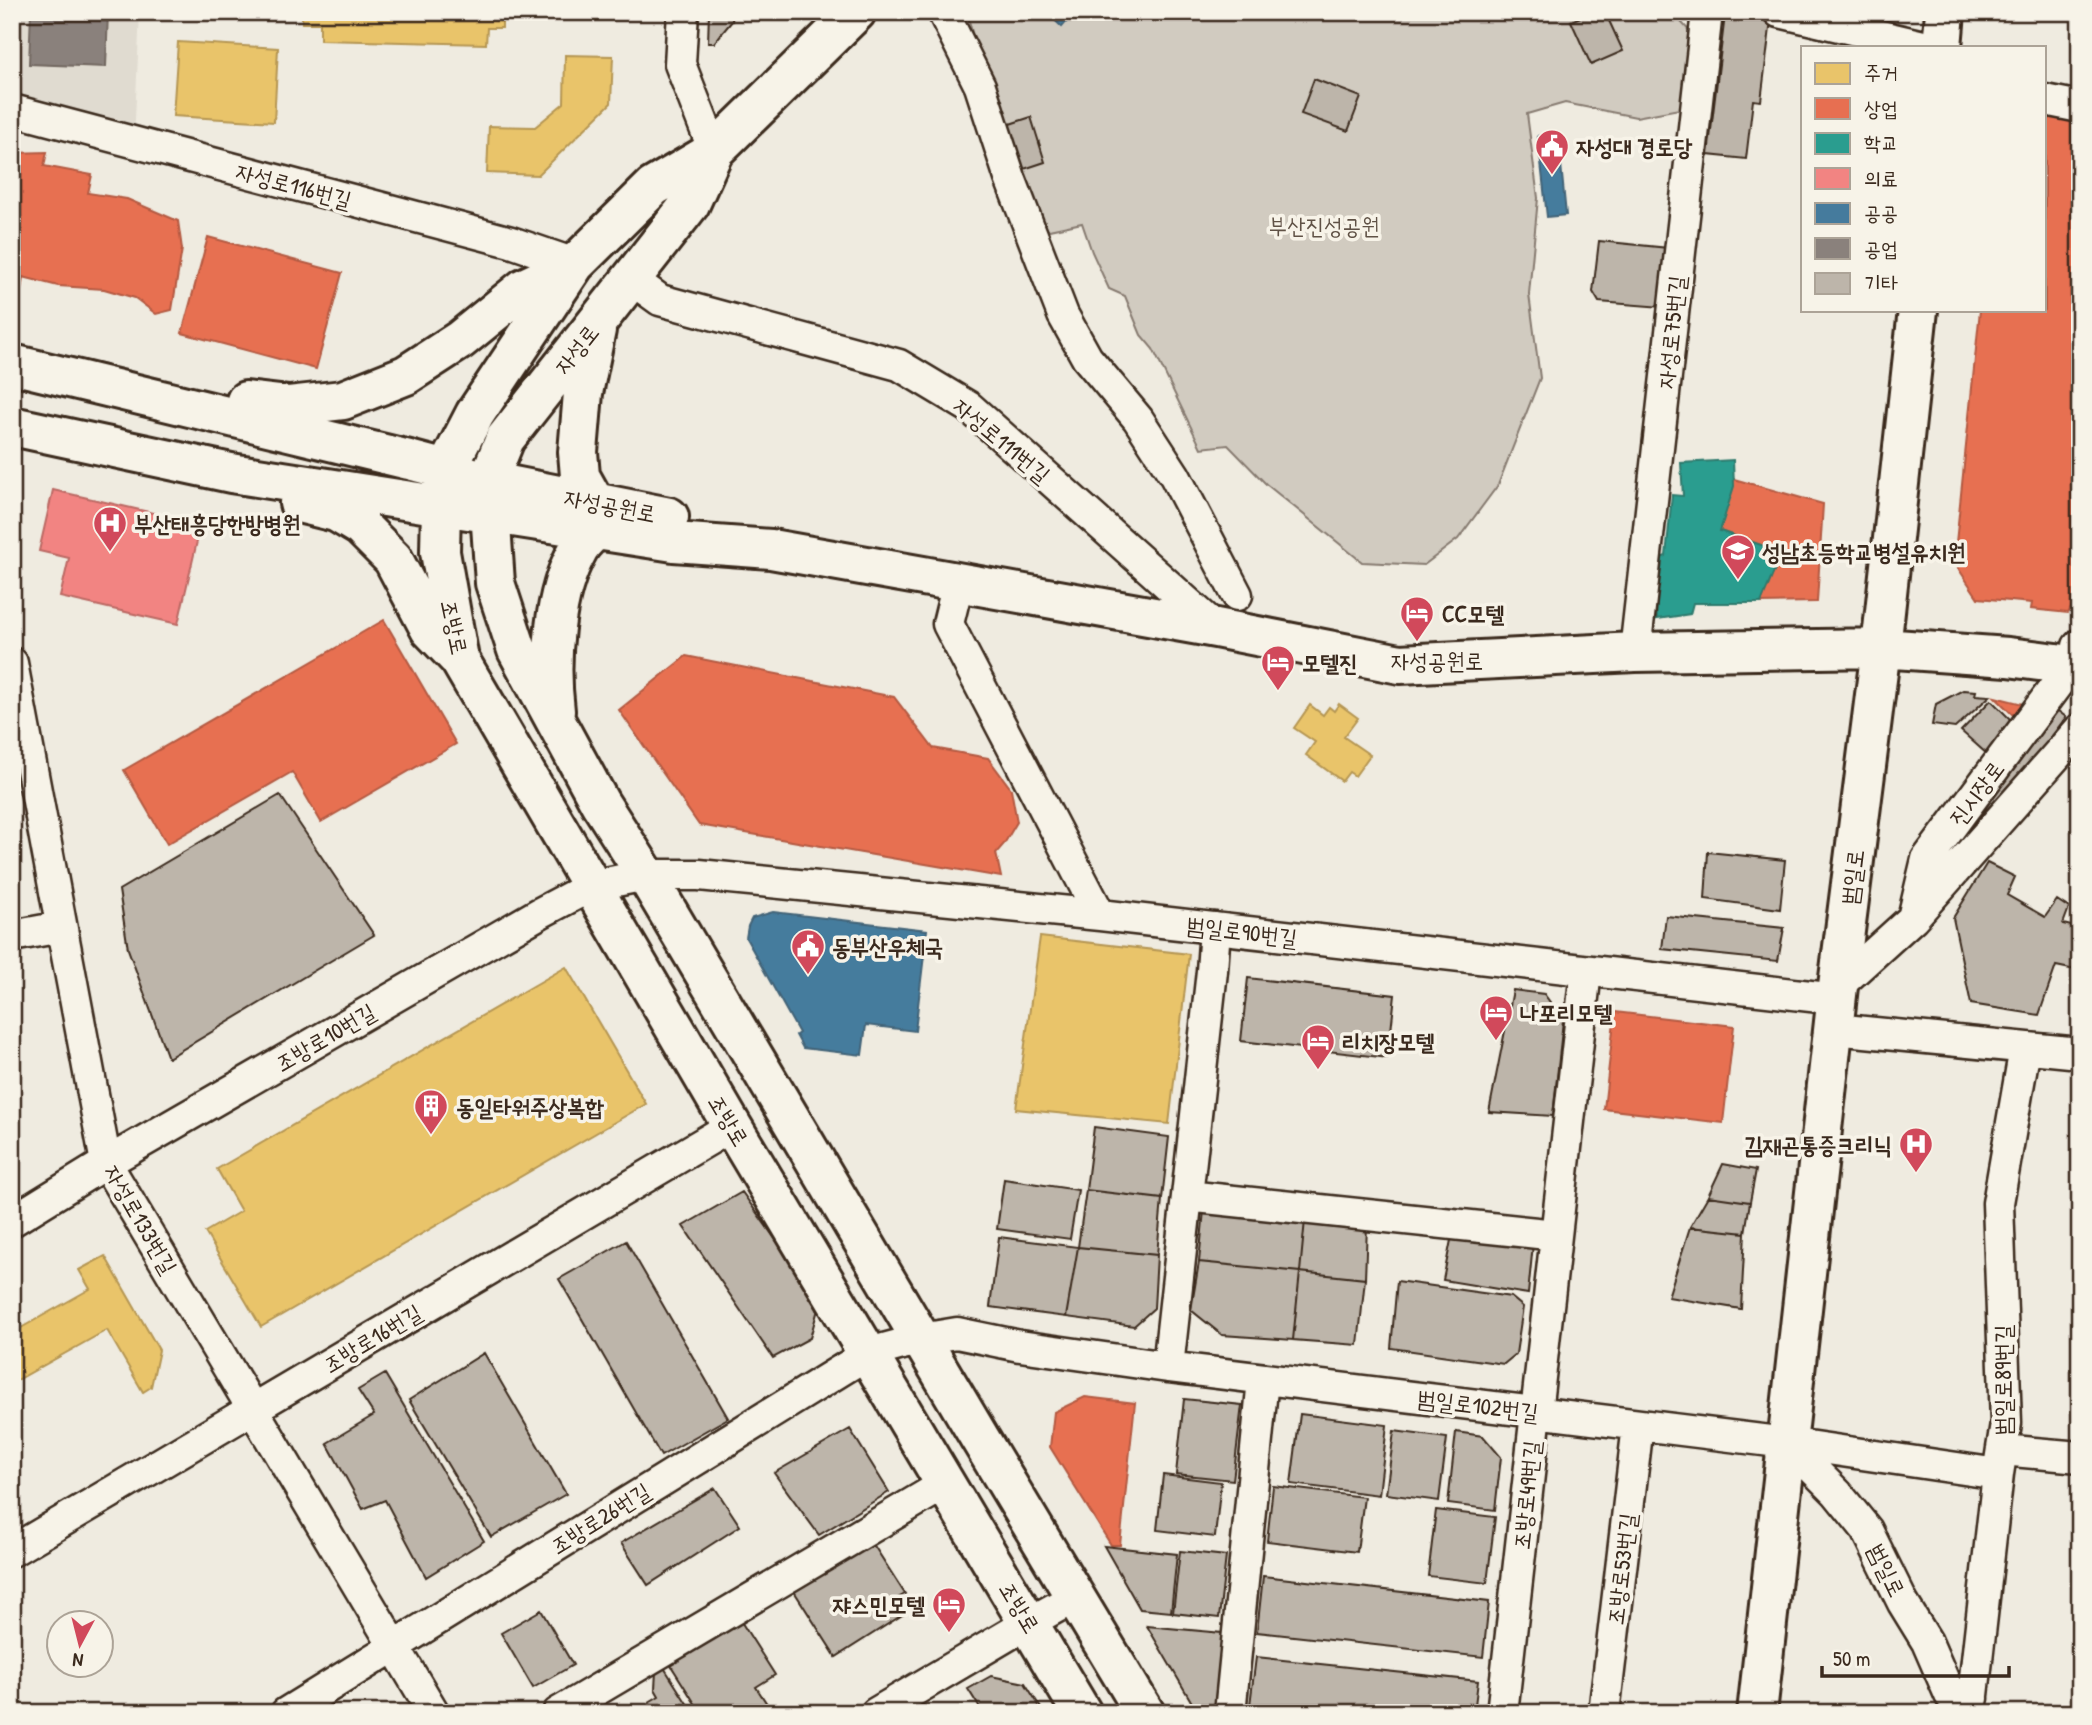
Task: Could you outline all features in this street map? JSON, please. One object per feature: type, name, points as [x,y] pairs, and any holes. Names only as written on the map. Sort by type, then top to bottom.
[{"type":"main road","name":"자성로","points":[[444,488],[475,414],[575,264],[653,187],[714,151],[856,12]]},
{"type":"main road","points":[[1942,46],[1945,12]]},
{"type":"main road","name":"자성로","points":[[489,497],[505,439],[690,204],[714,151]]},
{"type":"main road","points":[[175,403],[223,398],[289,406],[343,400],[406,375],[460,340],[524,288],[575,264]]},
{"type":"main road","name":"범일로","points":[[1757,1713],[1836,1005],[1881,648],[1918,312]]},
{"type":"main road","points":[[556,724],[552,688],[553,640],[566,577],[595,515],[580,476],[578,452],[583,393],[598,321]]},
{"type":"main road","points":[[12,364],[410,460],[444,488]]},
{"type":"main road","points":[[12,426],[231,473],[444,488],[489,497],[495,583],[517,650],[556,724],[600,803],[646,875],[1145,1713]]},
{"type":"main road","points":[[231,473],[268,495],[336,512],[361,527],[393,559],[430,629],[459,659]]},
{"type":"main road","name":"조방로","points":[[444,488],[440,552],[459,659],[732,1126],[1082,1713]]},
{"type":"main road","name":"자성공원로","points":[[489,497],[595,515],[669,517],[771,549],[1216,628],[1399,664],[1635,652],[1881,648]]},
{"type":"main road","points":[[1881,648],[2076,661]]},
{"type":"street","points":[[683,12],[680,64],[714,151]]},
{"type":"street","points":[[943,12],[980,86],[1010,178],[1063,315],[1087,358],[1138,419],[1169,466],[1237,595]]},
{"type":"street","name":"자성로75번길","points":[[1635,652],[1707,12]]},
{"type":"street","points":[[1779,12],[1924,46]]},
{"type":"street","points":[[2046,100],[2080,107]]},
{"type":"street","name":"자성로116번길","points":[[12,110],[498,239],[575,264]]},
{"type":"street","name":"자성로111번길","points":[[631,279],[660,300],[899,365],[969,407],[1216,628]]},
{"type":"street","points":[[958,583],[948,624],[1100,915]]},
{"type":"street","name":"진시장로","points":[[1913,918],[1927,859],[2076,661]]},
{"type":"street","name":"자성로133번길","points":[[12,663],[106,1163],[434,1713]]},
{"type":"street","points":[[2080,729],[1836,1005],[2025,1048],[2080,1053]]},
{"type":"street","name":"범일로90번길","points":[[646,875],[699,875],[1100,915],[1586,971],[1836,1005]]},
{"type":"street","name":"조방로10번길","points":[[12,1221],[106,1163],[528,919],[591,886],[646,875]]},
{"type":"street","points":[[12,936],[61,927]]},
{"type":"street","points":[[1168,1367],[1215,928]]},
{"type":"street","name":"조방로49번길","points":[[1502,1713],[1586,971]]},
{"type":"street","name":"범일로89번길","points":[[1972,1706],[2006,1423],[1998,1203],[2025,1048]]},
{"type":"street","name":"조방로16번길","points":[[12,1551],[732,1126]]},
{"type":"street","points":[[1187,1196],[1556,1235]]},
{"type":"street","name":"범일로102번길","points":[[921,1339],[957,1333],[1020,1346],[1168,1367],[1787,1443],[2000,1462],[2080,1457]]},
{"type":"street","name":"조방로26번길","points":[[286,1713],[869,1353],[921,1339]]},
{"type":"street","points":[[1235,1713],[1230,1712],[1263,1379]]},
{"type":"street","name":"조방로53번길","points":[[1604,1713],[1638,1425]]},
{"type":"street","name":"범일로","points":[[1787,1443],[1837,1493],[1867,1530],[1903,1603],[1927,1642],[1950,1695],[1972,1706]]},
{"type":"street","points":[[558,1713],[945,1484]]},
{"type":"street","points":[[876,1713],[1075,1597]]},
{"type":"shaded area","points":[[12,12],[140,12],[134,141],[12,102]]},
{"type":"green space","name":"부산진성공원","points":[[1672,12],[1694,36],[1685,108],[1636,117],[1565,103],[1527,114],[1538,198],[1529,294],[1540,378],[1498,485],[1458,539],[1424,565],[1362,562],[1266,484],[1228,445],[1201,448],[1153,349],[1141,335],[1125,296],[1109,289],[1082,223],[1035,233],[994,117],[967,13]]},
{"type":"building: 주거","points":[[302,12],[502,12],[502,28],[487,28],[486,44],[320,40],[320,23],[302,23]]},
{"type":"building: 주거","points":[[178,42],[278,48],[274,122],[173,116]]},
{"type":"building: 주거","points":[[565,55],[613,56],[611,103],[538,175],[487,173],[489,126],[535,127],[564,103]]},
{"type":"building: 주거","points":[[1339,704],[1358,718],[1344,737],[1370,755],[1355,776],[1349,772],[1342,781],[1306,755],[1315,742],[1294,728],[1310,705],[1323,715],[1329,707],[1334,711]]},
{"type":"building: 주거","points":[[1040,937],[1189,954],[1169,1124],[1016,1109]]},
{"type":"building: 주거","name":"동일타워주상복합","points":[[566,967],[646,1104],[261,1327],[205,1232],[241,1211],[217,1169]]},
{"type":"building: 주거","points":[[105,1256],[159,1350],[151,1387],[143,1392],[107,1330],[12,1383],[12,1333],[90,1289],[79,1270]]},
{"type":"building: 상업","points":[[2046,113],[2080,120],[2080,593],[2068,613],[2031,609],[2032,603],[1978,598],[1954,562],[1980,312],[2046,312]]},
{"type":"building: 상업","points":[[47,152],[44,166],[92,175],[88,193],[127,199],[178,221],[182,249],[172,310],[156,314],[135,298],[104,289],[58,286],[23,277],[21,291],[12,289],[12,153]]},
{"type":"building: 상업","points":[[208,237],[342,273],[316,369],[182,333]]},
{"type":"building: 상업","points":[[1734,479],[1823,504],[1817,602],[1761,603],[1782,552],[1720,531]]},
{"type":"building: 상업","points":[[384,620],[456,744],[321,822],[292,772],[167,844],[124,770]]},
{"type":"building: 상업","points":[[686,656],[894,697],[933,748],[988,758],[1011,789],[1017,822],[996,853],[1001,877],[699,825],[619,710]]},
{"type":"building: 상업","points":[[1995,697],[2027,705],[2016,718]]},
{"type":"building: 상업","points":[[1615,1012],[1734,1026],[1723,1123],[1604,1109]]},
{"type":"building: 상업","points":[[1085,1397],[1135,1403],[1120,1545],[1111,1545],[1050,1447],[1054,1412]]},
{"type":"building: 학교","points":[[1733,460],[1734,486],[1720,531],[1782,552],[1761,603],[1693,603],[1690,614],[1657,619],[1655,560],[1666,556],[1672,495],[1683,496],[1681,463]]},
{"type":"building: 의료","points":[[53,490],[201,524],[178,624],[60,597],[69,558],[39,551]]},
{"type":"building: 공공","points":[[1046,12],[1075,12],[1062,27]]},
{"type":"building: 공공","name":"자성대 경로당","points":[[1558,134],[1566,215],[1547,217],[1538,136]]},
{"type":"building: 공공","points":[[773,912],[927,930],[915,1031],[866,1025],[862,1055],[803,1048],[796,1035],[799,1033],[746,938],[752,918]]},
{"type":"building: 공업","points":[[31,12],[108,12],[106,67],[29,64]]},
{"type":"building: 기타","points":[[709,12],[733,12],[732,21],[714,43],[708,43]]},
{"type":"building: 기타","points":[[1592,12],[1605,12],[1623,51],[1591,65],[1571,21]]},
{"type":"building: 기타","points":[[1725,15],[1771,20],[1761,101],[1753,100],[1746,159],[1708,155]]},
{"type":"building: 기타","points":[[1314,79],[1361,97],[1348,131],[1301,114]]},
{"type":"building: 기타","points":[[1031,117],[1045,162],[1018,171],[1004,126]]},
{"type":"building: 기타","points":[[1599,241],[1668,248],[1662,307],[1599,302],[1593,292]]},
{"type":"building: 기타","points":[[1963,690],[1976,691],[1975,695],[1990,696],[1955,728],[1932,725],[1936,704]]},
{"type":"building: 기타","points":[[1991,700],[2014,723],[1987,754],[1961,731]]},
{"type":"building: 기타","points":[[2050,705],[2066,717],[1988,822],[1974,812]]},
{"type":"building: 기타","points":[[280,795],[374,935],[168,1058],[128,949],[119,890]]},
{"type":"building: 기타","points":[[1708,852],[1785,860],[1780,909],[1705,899]]},
{"type":"building: 기타","points":[[1987,863],[2015,877],[2007,895],[2045,917],[2057,900],[2069,908],[2063,924],[2080,928],[2080,971],[2056,966],[2039,1015],[1971,1004],[1953,918]]},
{"type":"building: 기타","points":[[1666,916],[1784,928],[1778,961],[1662,949]]},
{"type":"building: 기타","points":[[1248,978],[1395,995],[1388,1058],[1241,1041]]},
{"type":"building: 기타","points":[[1513,990],[1544,994],[1563,1020],[1553,1116],[1489,1112]]},
{"type":"building: 기타","points":[[1094,1127],[1169,1137],[1162,1199],[1086,1190]]},
{"type":"building: 기타","points":[[1723,1164],[1756,1170],[1750,1202],[1708,1196]]},
{"type":"building: 기타","points":[[1004,1179],[1078,1190],[1070,1239],[997,1229]]},
{"type":"building: 기타","points":[[1086,1190],[1162,1199],[1157,1255],[1078,1247]]},
{"type":"building: 기타","points":[[742,1192],[820,1302],[810,1338],[773,1358],[683,1226]]},
{"type":"building: 기타","points":[[1708,1196],[1750,1202],[1745,1233],[1690,1227]]},
{"type":"building: 기타","points":[[1204,1210],[1305,1220],[1300,1272],[1199,1262]]},
{"type":"building: 기타","points":[[1305,1220],[1367,1225],[1365,1279],[1300,1272]]},
{"type":"building: 기타","points":[[1690,1227],[1745,1233],[1741,1309],[1668,1297]]},
{"type":"building: 기타","points":[[1452,1235],[1533,1244],[1528,1294],[1443,1280]]},
{"type":"building: 기타","points":[[999,1237],[1078,1247],[1066,1317],[990,1307]]},
{"type":"building: 기타","points":[[626,1241],[728,1418],[661,1456],[559,1279]]},
{"type":"building: 기타","points":[[1078,1247],[1157,1255],[1154,1308],[1134,1326],[1066,1317]]},
{"type":"building: 기타","points":[[1199,1262],[1300,1272],[1293,1340],[1222,1335],[1191,1310]]},
{"type":"building: 기타","points":[[1300,1272],[1365,1279],[1358,1345],[1293,1340]]},
{"type":"building: 기타","points":[[1397,1281],[1511,1297],[1523,1307],[1516,1354],[1504,1364],[1391,1348]]},
{"type":"building: 기타","points":[[484,1353],[566,1494],[491,1537],[409,1400]]},
{"type":"building: 기타","points":[[385,1374],[484,1541],[426,1577],[385,1500],[363,1509],[327,1443],[374,1415],[358,1390]]},
{"type":"building: 기타","points":[[1184,1399],[1242,1405],[1233,1480],[1176,1474]]},
{"type":"building: 기타","points":[[1300,1414],[1387,1425],[1379,1495],[1291,1484]]},
{"type":"building: 기타","points":[[850,1429],[889,1492],[819,1535],[774,1473]]},
{"type":"building: 기타","points":[[1394,1431],[1447,1438],[1439,1501],[1386,1494]]},
{"type":"building: 기타","points":[[1456,1432],[1483,1436],[1501,1457],[1495,1510],[1448,1504]]},
{"type":"building: 기타","points":[[1163,1475],[1221,1482],[1215,1537],[1157,1530]]},
{"type":"building: 기타","points":[[1273,1486],[1364,1497],[1357,1552],[1267,1541]]},
{"type":"building: 기타","points":[[715,1488],[740,1526],[648,1585],[621,1543]]},
{"type":"building: 기타","points":[[1436,1510],[1495,1517],[1487,1583],[1428,1576]]},
{"type":"building: 기타","points":[[873,1544],[905,1594],[898,1598],[907,1612],[836,1657],[792,1588],[846,1553],[849,1559]]},
{"type":"building: 기타","points":[[1104,1546],[1177,1554],[1171,1612],[1140,1609]]},
{"type":"building: 기타","points":[[1180,1551],[1226,1556],[1219,1618],[1173,1613]]},
{"type":"building: 기타","points":[[1263,1576],[1489,1602],[1483,1657],[1257,1632]]},
{"type":"building: 기타","points":[[541,1610],[573,1665],[533,1688],[501,1633]]},
{"type":"building: 기타","points":[[740,1620],[775,1675],[756,1687],[773,1713],[701,1713],[670,1664]]},
{"type":"building: 기타","points":[[1147,1626],[1222,1633],[1214,1713],[1198,1713]]},
{"type":"building: 기타","points":[[1256,1657],[1478,1681],[1474,1713],[1325,1713],[1250,1705]]},
{"type":"building: 기타","points":[[663,1666],[693,1713],[655,1713],[649,1702],[659,1696],[655,1689],[656,1671]]},
{"type":"building: 기타","points":[[991,1676],[1025,1683],[1044,1713],[983,1713],[968,1689]]},
{"type":"place","name":"자성대 경로당","points":[[1552,176]]},
{"type":"place","name":"부산태흥당한방병원","points":[[110,553]]},
{"type":"place","name":"성남초등학교병설유치원","points":[[1738,581]]},
{"type":"place","name":"CC모텔","points":[[1417,643]]},
{"type":"place","name":"모텔진","points":[[1278,692]]},
{"type":"place","name":"동부산우체국","points":[[808,976]]},
{"type":"place","name":"나포리모텔","points":[[1496,1042]]},
{"type":"place","name":"리치장모텔","points":[[1318,1071]]},
{"type":"place","name":"동일타워주상복합","points":[[431,1136]]},
{"type":"place","name":"김재곤통증크리닉","points":[[1916,1174]]},
{"type":"place","name":"쟈스민모텔","points":[[949,1634]]}]
